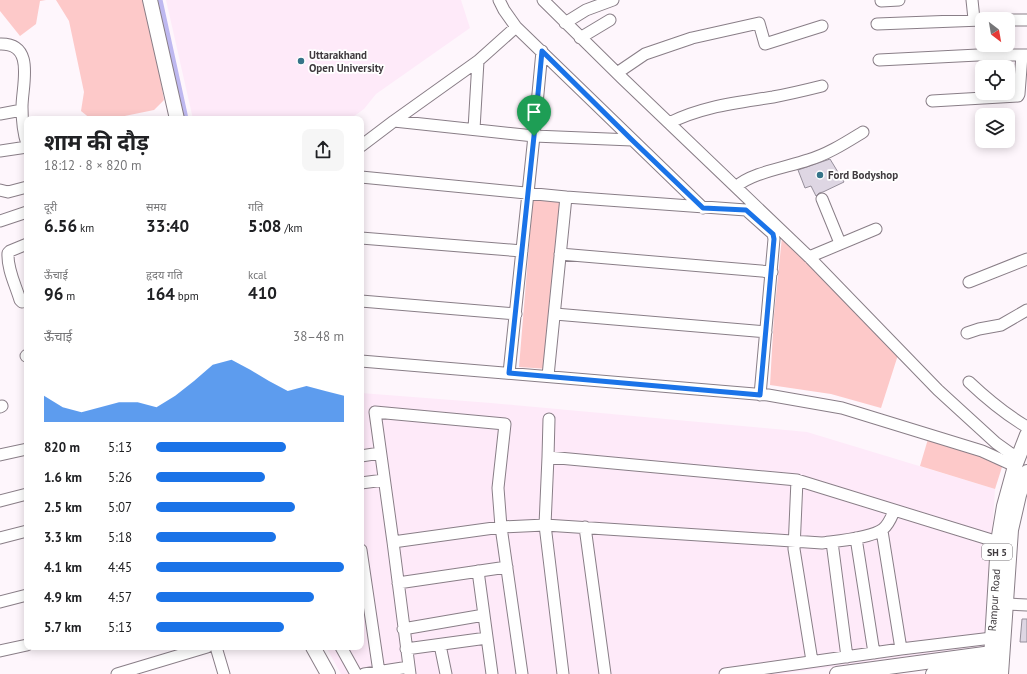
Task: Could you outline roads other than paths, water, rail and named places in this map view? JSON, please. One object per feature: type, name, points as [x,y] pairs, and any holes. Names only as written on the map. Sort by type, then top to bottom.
[{"type":"main road","points":[[150,0],[176,116]]},
{"type":"main road","points":[[996,664],[1005,604],[1004,543],[1011,530],[1019,495],[1027,435]]},
{"type":"main road","name":"Rampur Road","points":[[996,664],[992,638],[1004,543]]},
{"type":"main road","points":[[315,650],[328,674]]},
{"type":"main road","points":[[837,674],[996,664]]},
{"type":"main road","points":[[932,674],[996,664]]},
{"type":"street","points":[[499,0],[516,27],[703,208]]},
{"type":"street","points":[[565,23],[586,10],[613,0]]},
{"type":"street","points":[[881,2],[899,0]]},
{"type":"street","points":[[972,0],[976,12]]},
{"type":"street","points":[[546,1],[580,38],[809,257],[938,390],[996,443],[1022,464]]},
{"type":"street","points":[[580,38],[610,20]]},
{"type":"street","points":[[877,24],[975,20]]},
{"type":"street","points":[[1015,20],[1027,20]]},
{"type":"street","points":[[617,73],[645,54],[692,38],[752,24],[760,23],[765,44],[822,26]]},
{"type":"street","points":[[364,144],[478,61],[516,27]]},
{"type":"street","points":[[0,44],[8,44],[16,48],[22,55],[26,70],[22,110],[24,125]]},
{"type":"street","points":[[509,373],[542,51]]},
{"type":"street","points":[[879,60],[978,55],[1025,55],[1018,96],[932,101]]},
{"type":"street","points":[[474,129],[478,61]]},
{"type":"street","points":[[669,123],[693,112],[717,106],[822,86]]},
{"type":"street","points":[[0,114],[22,110]]},
{"type":"street","points":[[394,121],[534,136],[632,140]]},
{"type":"street","points":[[736,187],[750,178],[808,160],[833,150],[863,132]]},
{"type":"street","points":[[0,151],[24,141]]},
{"type":"street","points":[[364,177],[528,194],[746,210],[773,234],[774,239],[760,395]]},
{"type":"street","points":[[0,190],[8,192],[24,188]]},
{"type":"street","points":[[548,376],[566,197]]},
{"type":"street","points":[[822,199],[840,243]]},
{"type":"street","points":[[0,221],[24,213]]},
{"type":"street","points":[[809,257],[876,228]]},
{"type":"street","points":[[364,238],[522,251]]},
{"type":"street","points":[[24,245],[8,253],[11,272],[20,300],[24,302]]},
{"type":"street","points":[[560,254],[772,272]]},
{"type":"street","points":[[969,282],[1027,259]]},
{"type":"street","points":[[364,301],[516,314]]},
{"type":"street","points":[[967,333],[1001,325],[1027,310]]},
{"type":"street","points":[[554,314],[766,332]]},
{"type":"street","points":[[364,362],[548,376],[760,395],[842,408],[1022,464]]},
{"type":"street","points":[[969,382],[987,399],[1012,418],[1027,427]]},
{"type":"street","points":[[364,674],[409,671],[375,412],[505,424],[498,488],[501,527],[522,674]]},
{"type":"street","points":[[549,419],[545,525],[563,674]]},
{"type":"street","points":[[0,455],[24,450]]},
{"type":"street","points":[[364,456],[380,453]]},
{"type":"street","points":[[548,457],[797,480],[894,511],[1004,543]]},
{"type":"street","points":[[364,483],[384,480]]},
{"type":"street","points":[[797,480],[794,541],[800,590],[812,661]]},
{"type":"street","points":[[0,501],[24,495]]},
{"type":"street","points":[[393,542],[501,527],[545,525],[794,541],[832,542],[856,538],[882,531],[889,523],[894,511]]},
{"type":"street","points":[[585,527],[604,674]]},
{"type":"street","points":[[882,531],[901,649]]},
{"type":"street","points":[[0,538],[24,532]]},
{"type":"street","points":[[856,538],[874,653]]},
{"type":"street","points":[[832,542],[847,656]]},
{"type":"street","points":[[398,583],[507,567]]},
{"type":"street","points":[[478,571],[492,674]]},
{"type":"street","points":[[364,577],[379,672]]},
{"type":"street","points":[[0,602],[24,596]]},
{"type":"street","points":[[1005,604],[1027,605]]},
{"type":"street","points":[[403,629],[484,615]]},
{"type":"street","points":[[406,649],[487,638]]},
{"type":"street","points":[[725,674],[847,656],[992,638]]},
{"type":"street","points":[[440,645],[446,674]]},
{"type":"street","points":[[0,651],[24,646]]},
{"type":"street","points":[[117,674],[197,650]]},
{"type":"street","points":[[217,650],[224,674]]},
{"type":"street","points":[[343,650],[356,674]]},
{"type":"waterway","points":[[158,0],[183,116]]},
{"type":"place","name":"Uttarakhand Open University","points":[[301,61]]},
{"type":"place","name":"Ford Bodyshop","points":[[820,175]]}]
